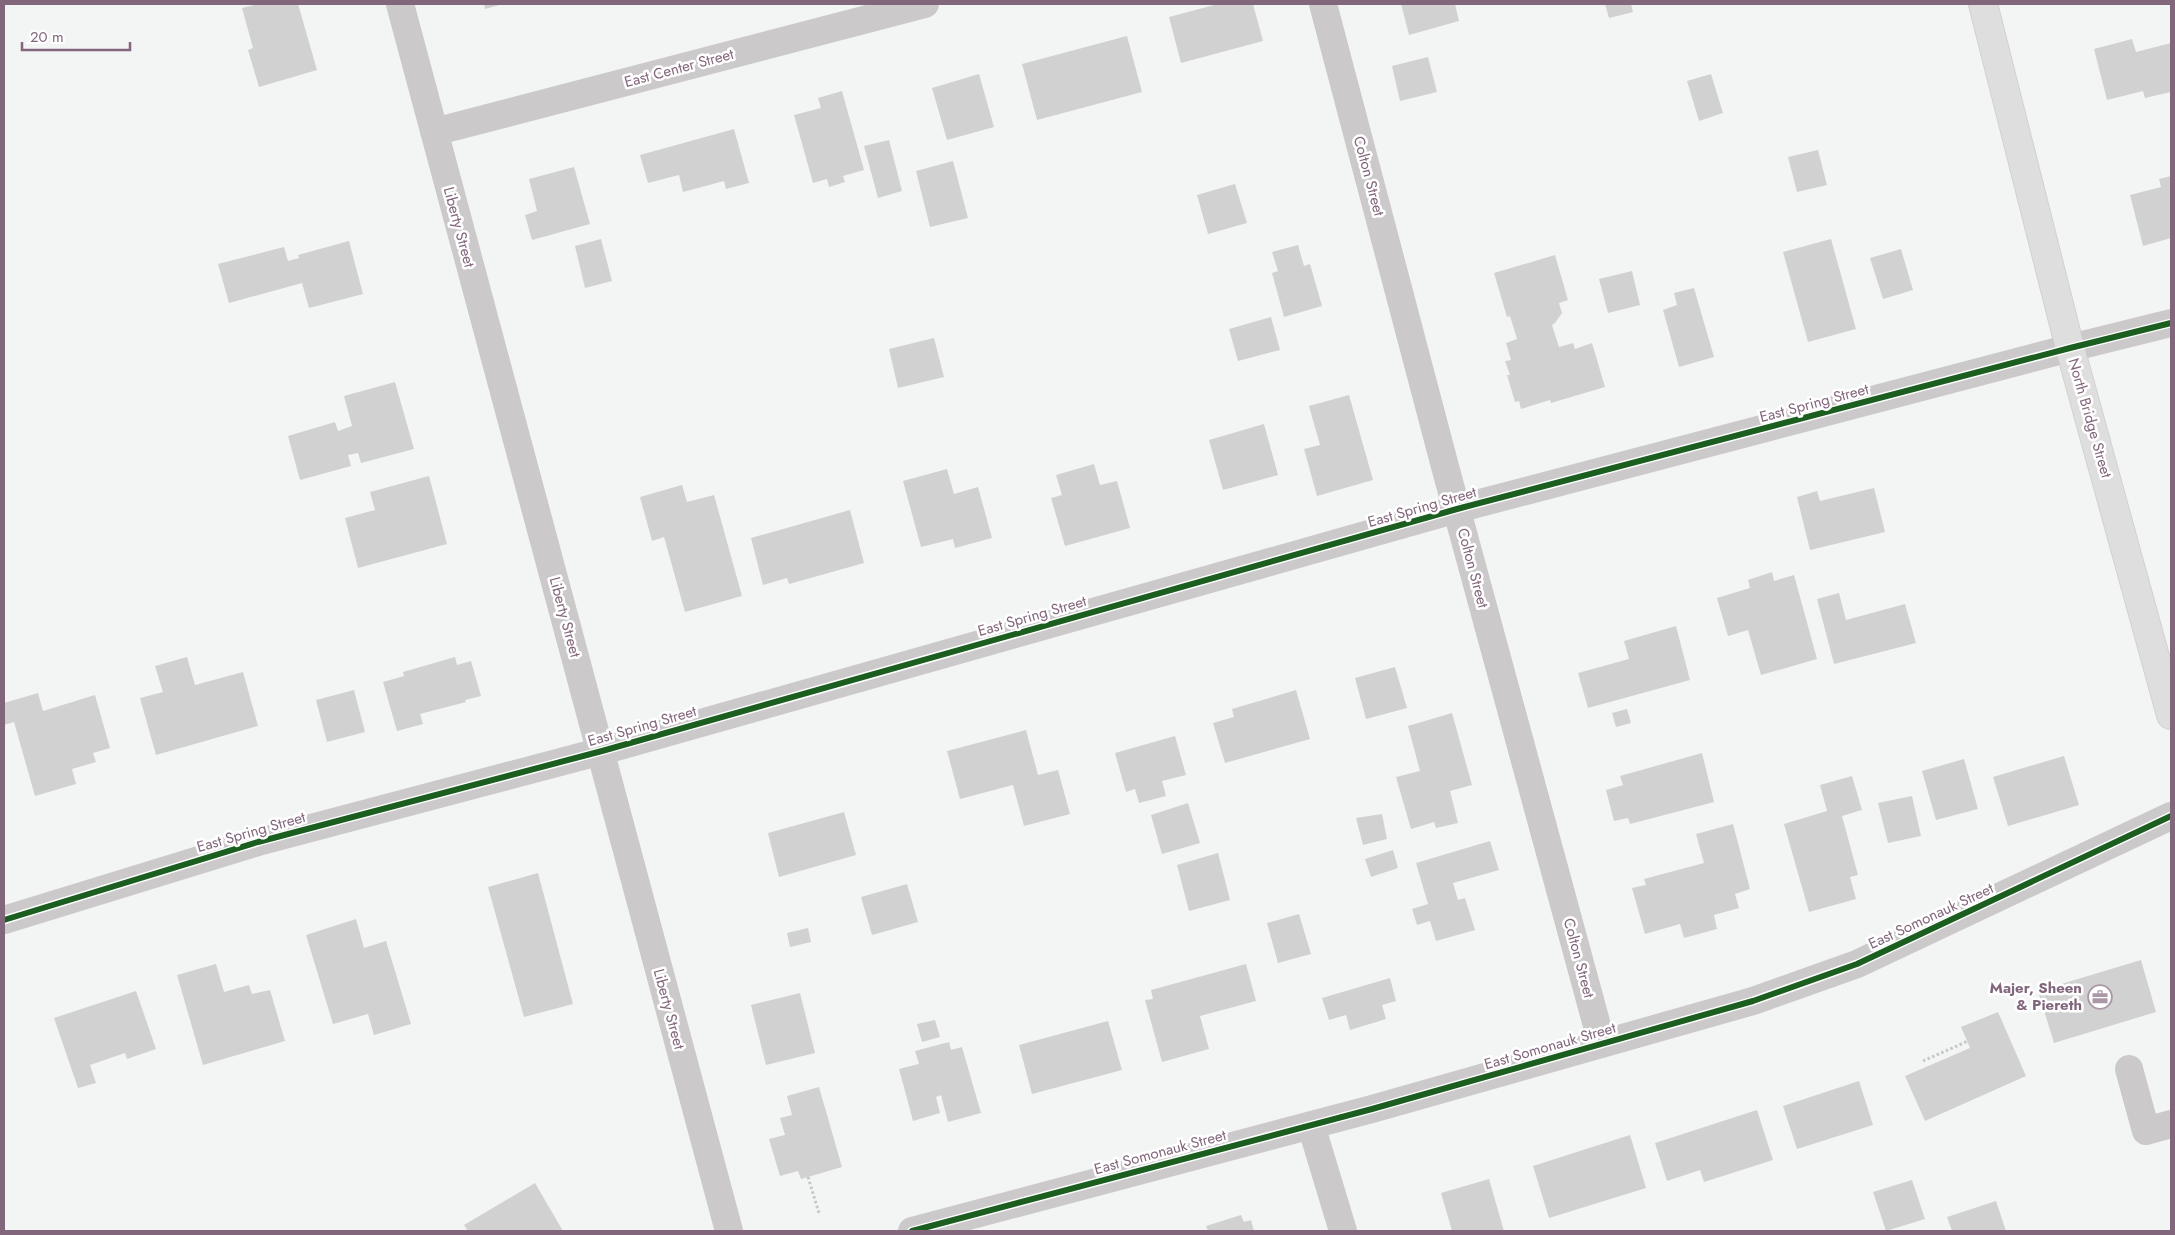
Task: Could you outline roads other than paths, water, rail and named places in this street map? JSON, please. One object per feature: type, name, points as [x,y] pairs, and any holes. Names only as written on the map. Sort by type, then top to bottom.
[{"type":"highway","name":"North Bridge Street","points":[[1983,4],[2070,348],[2171,715]]},
{"type":"street","name":"Liberty Street","points":[[400,4],[602,751],[729,1231]]},
{"type":"street","name":"East Center Street","points":[[434,132],[925,4]]},
{"type":"street","name":"Colton Street","points":[[1323,4],[1602,1044]]},
{"type":"street","name":"East Spring Street","points":[[4,920],[258,842],[602,751],[1457,509],[2171,323]]},
{"type":"street","name":"East Somonauk Street","points":[[912,1231],[1311,1125],[1753,1001],[1857,964],[2171,816]]},
{"type":"street","points":[[2129,1070],[2146,1131],[2171,1124]]},
{"type":"street","points":[[1311,1125],[1343,1231]]},
{"type":"place","name":"Majer, Sheen & Piereth","points":[[2100,997]]}]
